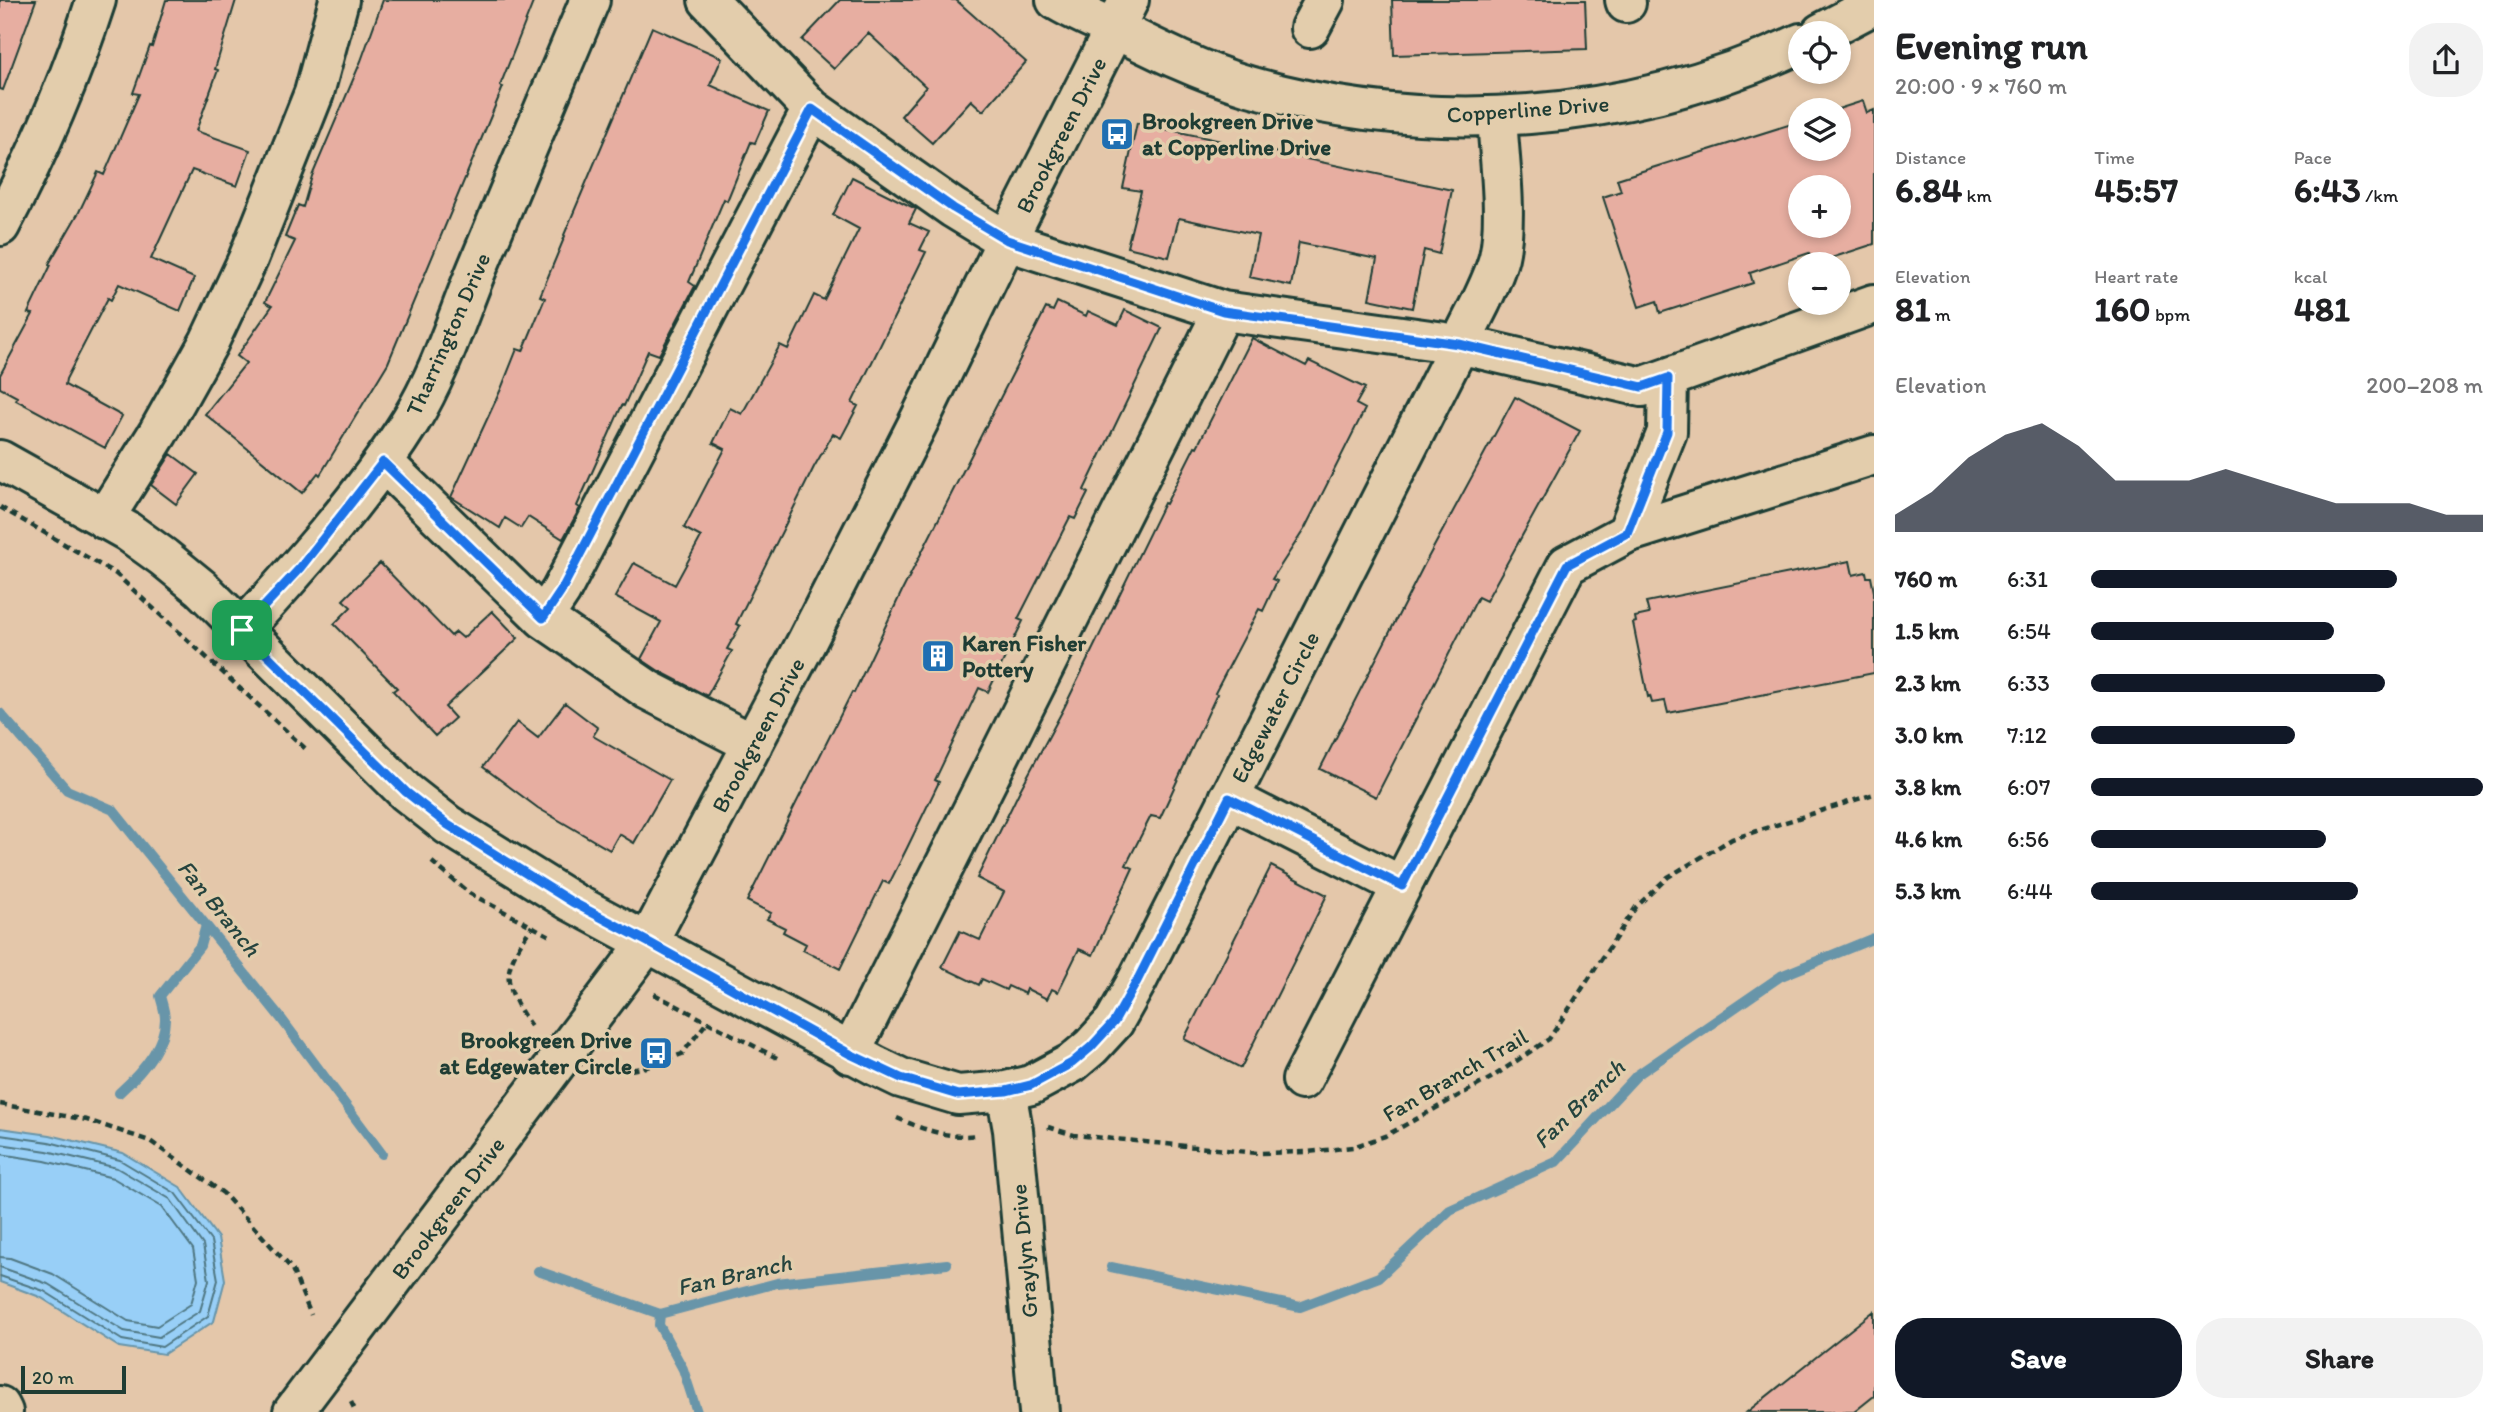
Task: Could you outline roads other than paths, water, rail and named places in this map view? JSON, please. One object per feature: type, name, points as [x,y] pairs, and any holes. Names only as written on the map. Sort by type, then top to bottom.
[{"type":"street","points":[[0,226],[12,173],[80,50],[96,0]]},
{"type":"street","points":[[104,519],[158,433],[209,342],[248,259],[314,93],[338,0]]},
{"type":"street","name":"Tharrington Drive","points":[[242,630],[300,568],[383,462],[413,417],[442,359],[590,0]]},
{"type":"street","points":[[708,0],[812,109],[953,208],[1007,240],[1223,311],[1459,344],[1642,387],[1874,304]]},
{"type":"street","name":"Copperline Drive","points":[[1056,0],[1122,14],[1166,55],[1248,86],[1371,110],[1440,116],[1497,116],[1620,103],[1681,88],[1762,61],[1788,49]]},
{"type":"street","points":[[1844,21],[1874,5]]},
{"type":"street","name":"Brookgreen Drive","points":[[293,1412],[648,942],[920,419],[1122,14]]},
{"type":"street","points":[[543,618],[561,591],[812,109]]},
{"type":"street","name":"Edgewater Circle","points":[[0,460],[127,531],[163,556],[201,588],[406,792],[448,825],[572,902],[850,1054],[901,1078],[958,1095],[1006,1091],[1031,1085],[1072,1063],[1114,1022],[1493,278],[1502,228],[1497,116]]},
{"type":"street","points":[[850,1054],[1223,311]]},
{"type":"street","points":[[1627,533],[1667,432],[1668,378]]},
{"type":"street","points":[[1302,1080],[1567,565],[1627,533],[1874,455]]},
{"type":"street","points":[[383,462],[543,618],[648,690],[753,744]]},
{"type":"street","points":[[1229,798],[1402,886]]},
{"type":"street","name":"Graylyn Drive","points":[[1006,1091],[1013,1130],[1039,1412]]},
{"type":"street","points":[[0,1406],[3,1412]]},
{"type":"water","points":[[0,1128],[50,1135],[123,1153],[180,1187],[218,1238],[225,1280],[214,1321],[164,1354],[119,1347],[40,1297],[0,1282]]},
{"type":"waterway","name":"Fan Branch","points":[[0,713],[67,790],[113,810],[280,1017],[382,1154]]},
{"type":"waterway","points":[[119,1093],[135,1078],[156,1050],[164,1030],[165,1019],[160,996],[200,946],[206,925]]},
{"type":"waterway","name":"Fan Branch","points":[[1111,1267],[1300,1307],[1379,1277],[1450,1210],[1556,1162],[1637,1075],[1781,976],[1874,938]]},
{"type":"waterway","name":"Fan Branch","points":[[538,1271],[660,1314],[777,1283],[947,1264]]},
{"type":"waterway","points":[[660,1314],[659,1325],[683,1369],[697,1412]]},
{"type":"place","name":"Brookgreen Drive at Copperline Drive","points":[[1117,134]]},
{"type":"place","name":"Karen Fisher Pottery","points":[[938,656]]},
{"type":"place","name":"Brookgreen Drive at Edgewater Circle","points":[[656,1053]]}]
